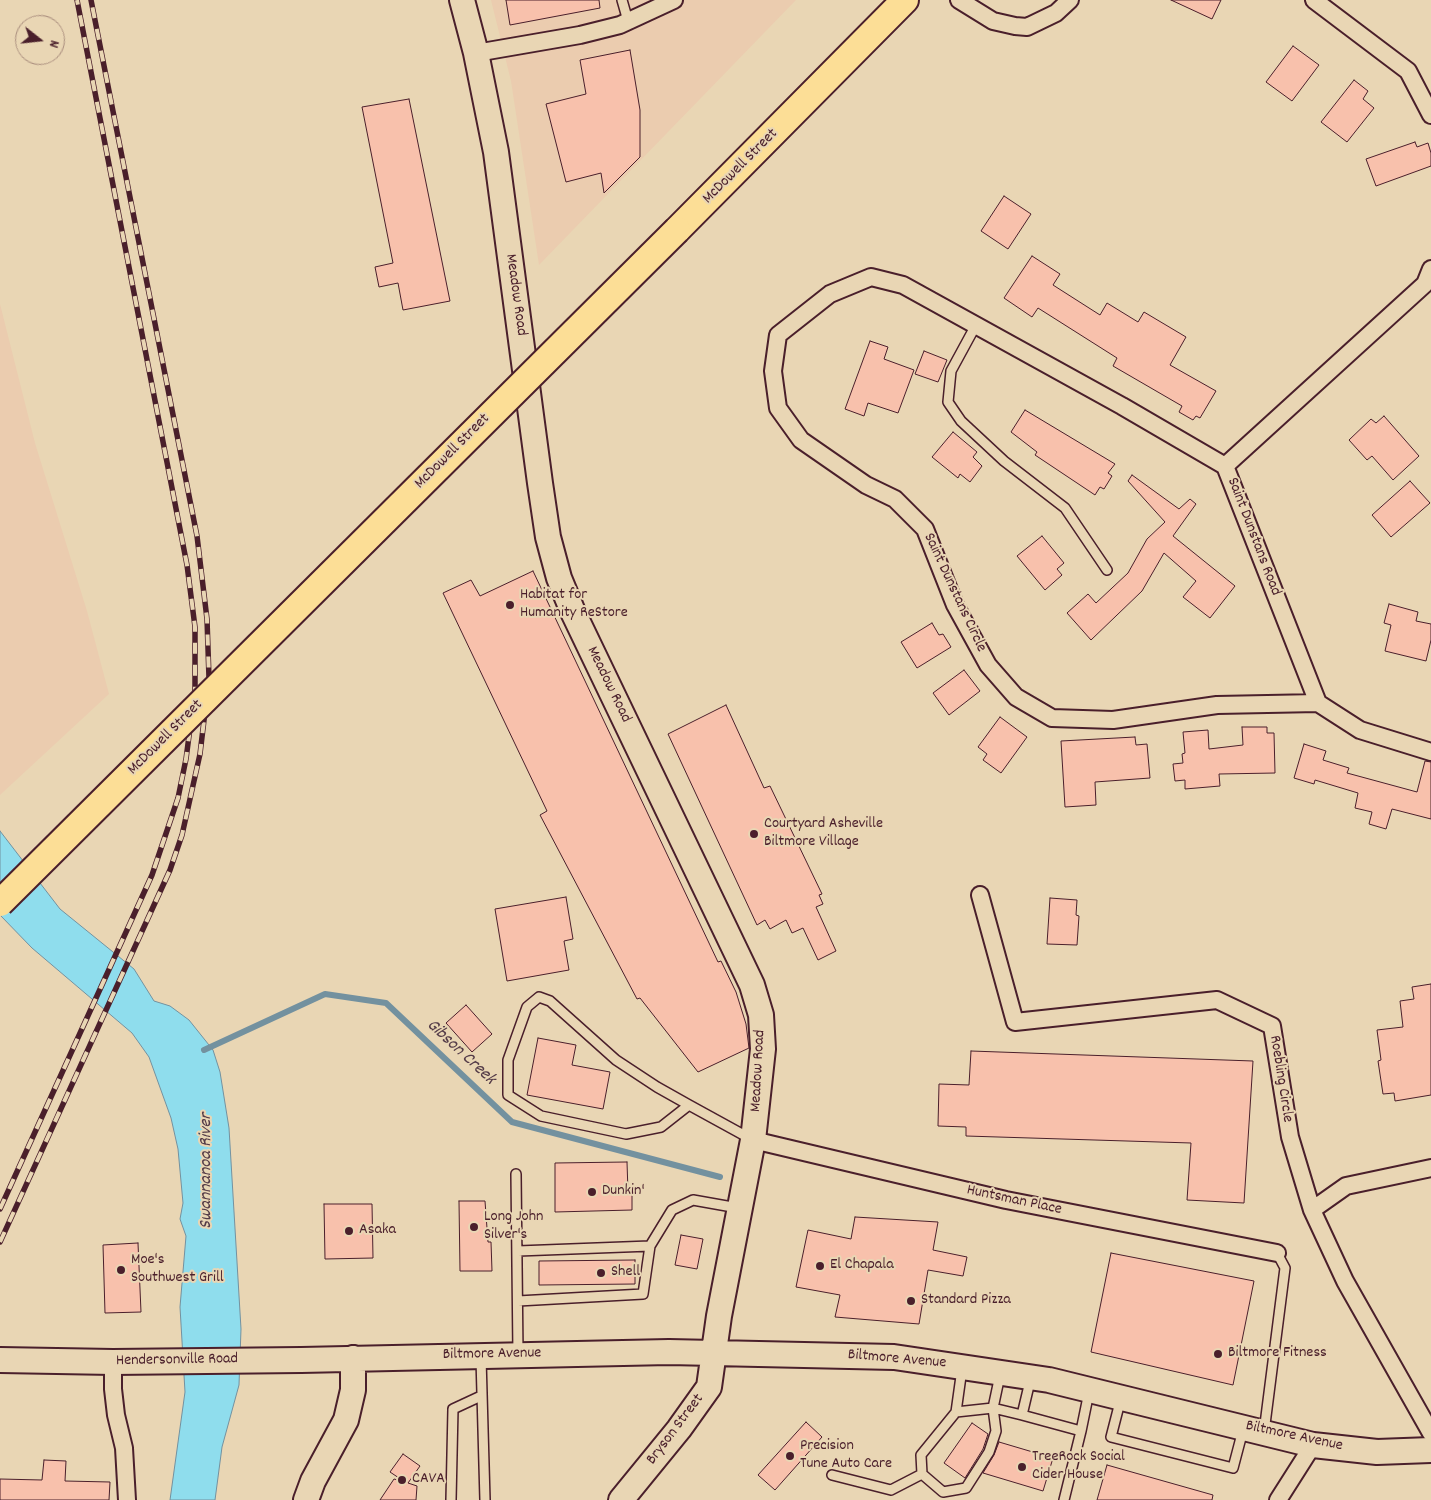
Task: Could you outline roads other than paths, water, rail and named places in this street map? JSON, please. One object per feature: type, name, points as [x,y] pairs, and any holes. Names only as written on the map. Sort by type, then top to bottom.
[{"type":"main road","name":"Meadow Road","points":[[462,0],[476,53],[496,152],[548,537],[559,578],[573,612],[752,985],[761,1015],[763,1049],[753,1140],[714,1351]]},
{"type":"main road","name":"McDowell Street","points":[[0,903],[677,230],[905,0]]},
{"type":"main road","name":"Biltmore Avenue","points":[[353,1358],[714,1351],[894,1357],[1031,1377],[1090,1389],[1313,1445],[1377,1452],[1431,1450]]},
{"type":"main road","name":"Bryson Street","points":[[621,1500],[679,1429],[709,1387],[714,1351]]},
{"type":"main road","name":"Hendersonville Road","points":[[0,1360],[113,1362],[353,1358]]},
{"type":"main road","points":[[306,1500],[312,1481],[346,1420],[352,1390],[353,1358]]},
{"type":"street","points":[[959,0],[993,21],[1027,26],[1056,13],[1070,0]]},
{"type":"street","points":[[1314,0],[1408,71],[1431,115]]},
{"type":"street","points":[[476,53],[580,35],[628,21],[668,1]]},
{"type":"street","name":"Saint Dunstans Road","points":[[1318,703],[1225,466],[1425,284],[1431,268]]},
{"type":"street","name":"Saint Dunstans Circle","points":[[1225,466],[903,285],[871,277],[830,294],[778,335],[773,371],[778,408],[802,440],[866,485],[895,499],[925,529],[956,605],[988,665],[1016,697],[1052,718],[1113,720],[1217,706],[1318,703]]},
{"type":"street","points":[[1318,703],[1360,730],[1431,752]]},
{"type":"street","name":"Roebling Circle","points":[[980,895],[1015,1022],[1217,1000],[1272,1026],[1290,1137],[1312,1210],[1345,1281],[1431,1433]]},
{"type":"street","name":"Huntsman Place","points":[[753,1140],[1006,1200],[1277,1253]]},
{"type":"street","points":[[1312,1210],[1346,1186],[1431,1168]]},
{"type":"street","points":[[113,1362],[114,1398],[124,1448],[127,1500]]},
{"type":"street","points":[[1278,1500],[1313,1445]]},
{"type":"lane","points":[[622,0],[628,21]]},
{"type":"lane","points":[[976,325],[951,371],[948,402],[961,421],[1004,461],[1065,508],[1107,570]]},
{"type":"lane","points":[[689,1105],[661,1127],[626,1134],[541,1116],[508,1095],[508,1060],[527,1008],[539,997],[550,1000],[616,1060],[689,1105],[753,1140]]},
{"type":"lane","points":[[516,1174],[518,1355]]},
{"type":"lane","points":[[518,1301],[643,1294],[650,1246],[672,1210],[693,1200],[740,1209]]},
{"type":"lane","points":[[518,1251],[650,1246]]},
{"type":"lane","points":[[1122,1396],[1111,1437],[1233,1468],[1254,1430],[1285,1268],[1277,1253]]},
{"type":"lane","points":[[480,1355],[485,1500]]},
{"type":"lane","points":[[963,1366],[956,1412],[921,1456],[922,1474],[943,1492],[966,1488],[989,1452],[996,1431],[993,1408],[1000,1372]]},
{"type":"lane","points":[[1022,1415],[1031,1377]]},
{"type":"lane","points":[[1064,1500],[1090,1389]]},
{"type":"lane","points":[[451,1500],[453,1409],[481,1396]]},
{"type":"lane","points":[[956,1412],[993,1408],[1080,1431]]},
{"type":"lane","points":[[832,1474],[891,1490],[922,1474]]},
{"type":"water","name":"Swannanoa River","points":[[0,831],[60,909],[134,969],[154,1001],[170,1006],[189,1020],[213,1050],[220,1072],[229,1128],[241,1329],[239,1385],[222,1447],[215,1500],[170,1500],[185,1392],[180,1307],[186,1236],[180,1219],[183,1203],[178,1149],[171,1118],[149,1057],[132,1033],[32,948],[0,915]]},
{"type":"waterway","name":"Gibson Creek","points":[[204,1050],[325,994],[386,1003],[512,1122],[720,1177]]},
{"type":"railway","points":[[0,1209],[152,875],[178,798],[186,759],[195,690],[195,627],[187,565],[77,0]]},
{"type":"railway","points":[[0,1242],[170,870],[182,835],[200,754],[209,678],[207,619],[197,536],[91,0]]},
{"type":"place","name":"Habitat for Humanity ReStore","points":[[510,605]]},
{"type":"place","name":"Courtyard Asheville Biltmore Village","points":[[754,834]]},
{"type":"place","name":"Dunkin'","points":[[592,1192]]},
{"type":"place","name":"Long John Silver's","points":[[474,1227]]},
{"type":"place","name":"Asaka","points":[[349,1231]]},
{"type":"place","name":"El Chapala","points":[[820,1266]]},
{"type":"place","name":"Moe's Southwest Grill","points":[[121,1270]]},
{"type":"place","name":"Shell","points":[[601,1273]]},
{"type":"place","name":"Standard Pizza","points":[[911,1301]]},
{"type":"place","name":"Biltmore Fitness","points":[[1218,1354]]},
{"type":"place","name":"Precision Tune Auto Care","points":[[790,1456]]},
{"type":"place","name":"TreeRock Social Cider House","points":[[1022,1467]]},
{"type":"place","name":"CAVA","points":[[402,1480]]}]
